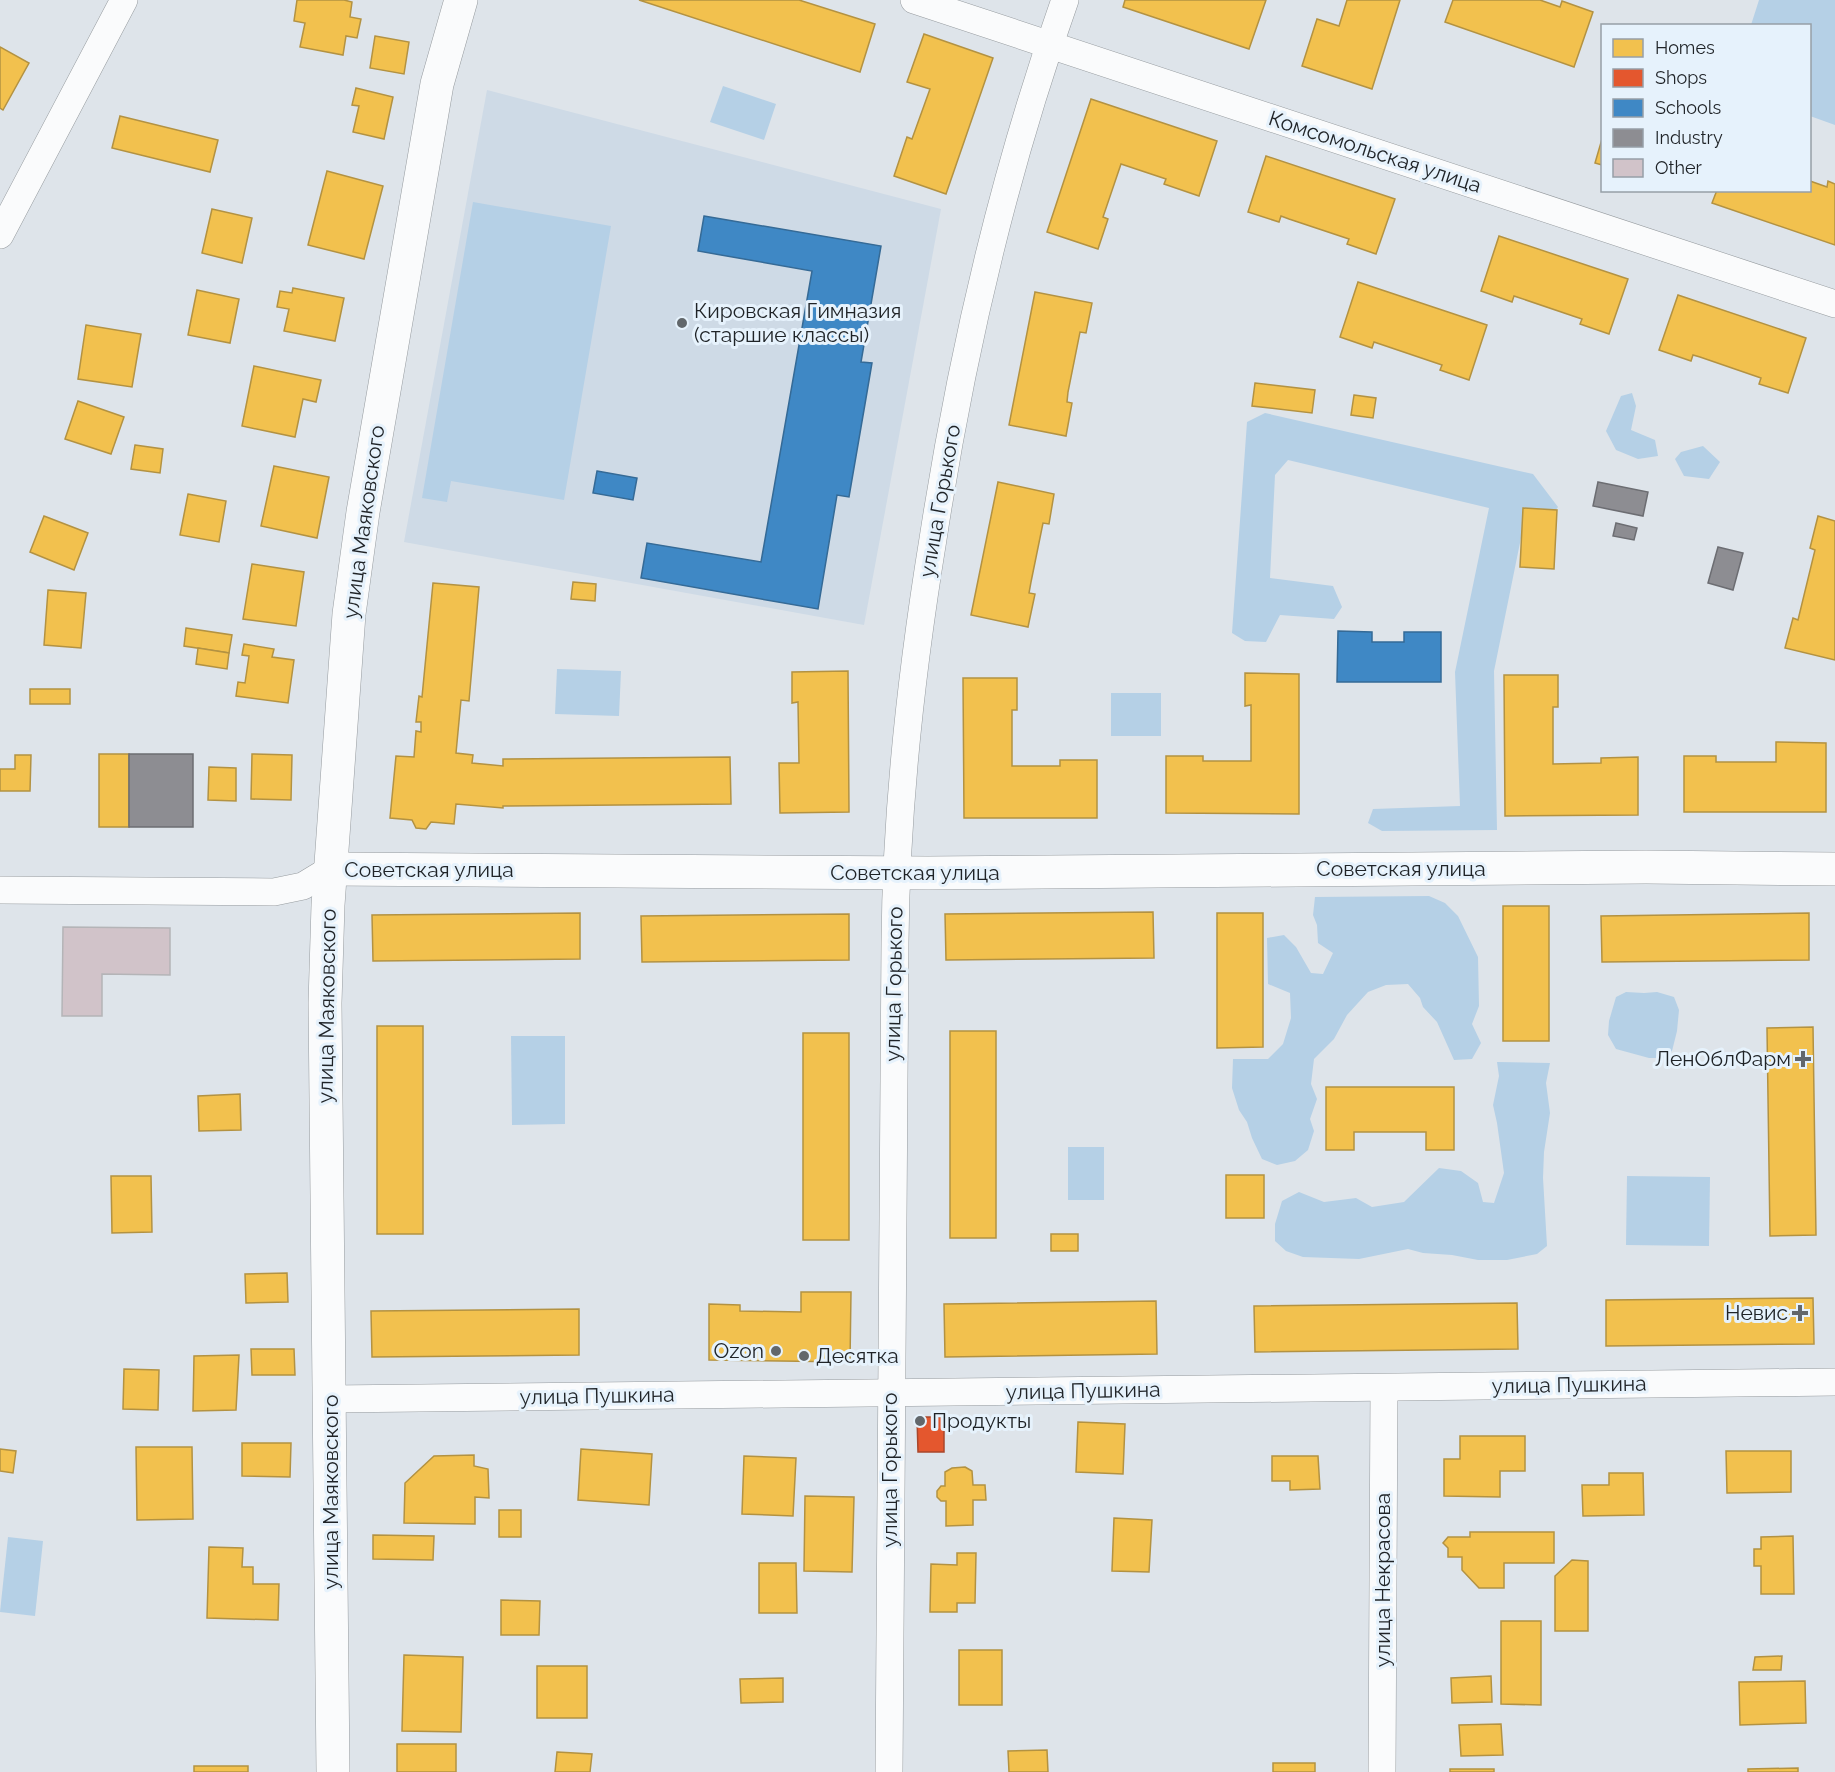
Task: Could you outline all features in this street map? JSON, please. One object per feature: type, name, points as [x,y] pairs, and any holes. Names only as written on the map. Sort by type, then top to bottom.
[{"type":"street","points":[[0,235],[124,0]]},
{"type":"street","name":"улица Маяковского","points":[[333,1772],[331,1399],[325,1024],[327,934],[349,614],[363,513],[437,84],[461,0]]},
{"type":"street","name":"Комсомольская улица","points":[[914,0],[1835,304]]},
{"type":"street","name":"улица Горького","points":[[889,1772],[896,873],[900,797],[917,647],[947,449],[979,295],[1020,141],[1065,0]]},
{"type":"street","name":"Советская улица","points":[[0,890],[274,892],[303,886],[331,869],[896,873],[1646,867],[1835,869]]},
{"type":"street","name":"улица Пушкина","points":[[331,1399],[1835,1382]]},
{"type":"street","name":"улица Некрасова","points":[[1382,1772],[1384,1388]]},
{"type":"shaded area","points":[[1759,0],[1835,0],[1835,125],[1811,116],[1811,24],[1751,24]]},
{"type":"shaded area","points":[[723,86],[776,104],[764,140],[710,122]]},
{"type":"shaded area","name":"Кировская Гимназия (старшие классы)","points":[[487,90],[941,209],[864,625],[404,542]]},
{"type":"shaded area","points":[[473,202],[611,226],[564,500],[451,481],[447,502],[422,498]]},
{"type":"shaded area","points":[[1632,393],[1636,406],[1631,430],[1655,440],[1658,456],[1638,459],[1616,450],[1606,431],[1621,396]]},
{"type":"shaded area","points":[[1265,413],[1533,474],[1558,507],[1543,528],[1523,528],[1494,671],[1497,830],[1382,831],[1368,823],[1373,809],[1460,806],[1455,672],[1489,508],[1288,460],[1275,475],[1270,578],[1333,586],[1342,607],[1334,619],[1280,615],[1266,642],[1245,641],[1232,633],[1247,422]]},
{"type":"shaded area","points":[[1703,446],[1720,462],[1709,479],[1684,476],[1675,459],[1681,452]]},
{"type":"shaded area","points":[[557,669],[621,671],[619,716],[555,714]]},
{"type":"shaded area","points":[[1111,693],[1161,693],[1161,736],[1111,736]]},
{"type":"shaded area","points":[[1429,896],[1445,903],[1458,916],[1478,957],[1479,1006],[1472,1024],[1481,1043],[1472,1059],[1454,1060],[1437,1022],[1423,1007],[1420,998],[1408,984],[1386,985],[1368,992],[1347,1015],[1334,1039],[1314,1059],[1311,1084],[1317,1099],[1310,1119],[1314,1131],[1308,1150],[1295,1161],[1277,1165],[1262,1159],[1247,1122],[1239,1110],[1232,1088],[1233,1059],[1268,1059],[1283,1044],[1291,1018],[1290,993],[1268,984],[1267,938],[1284,935],[1296,947],[1311,973],[1323,974],[1333,953],[1318,943],[1317,925],[1313,915],[1315,897]]},
{"type":"shaded area","points":[[1626,992],[1657,992],[1674,997],[1679,1010],[1677,1031],[1672,1051],[1663,1058],[1649,1058],[1616,1049],[1608,1035],[1609,1021],[1616,997]]},
{"type":"shaded area","points":[[511,1036],[565,1036],[565,1124],[512,1125]]},
{"type":"shaded area","points":[[1497,1062],[1550,1063],[1546,1083],[1550,1113],[1543,1178],[1547,1246],[1537,1254],[1507,1260],[1478,1260],[1408,1249],[1359,1259],[1303,1257],[1286,1251],[1275,1241],[1275,1224],[1282,1201],[1299,1192],[1324,1202],[1356,1198],[1372,1207],[1404,1202],[1439,1168],[1461,1171],[1478,1183],[1483,1202],[1494,1203],[1504,1173],[1493,1105],[1499,1076]]},
{"type":"shaded area","points":[[1068,1147],[1104,1147],[1104,1200],[1068,1200]]},
{"type":"shaded area","points":[[1627,1176],[1710,1177],[1709,1246],[1626,1245]]},
{"type":"shaded area","points":[[8,1537],[43,1541],[35,1616],[0,1612]]},
{"type":"building: Homes","points":[[297,0],[352,2],[350,17],[361,19],[357,38],[346,36],[343,55],[300,47],[305,23],[294,21]]},
{"type":"building: Homes","points":[[639,0],[799,0],[875,24],[860,72]]},
{"type":"building: Homes","points":[[1125,0],[1266,0],[1249,49],[1123,7]]},
{"type":"building: Homes","points":[[1347,0],[1400,0],[1372,89],[1302,66],[1317,19],[1339,26]]},
{"type":"building: Homes","points":[[1453,0],[1540,0],[1560,7],[1562,1],[1593,12],[1574,67],[1445,22]]},
{"type":"building: Homes","points":[[924,34],[993,58],[946,194],[894,176],[907,137],[912,139],[930,89],[907,82]]},
{"type":"building: Homes","points":[[375,36],[409,42],[404,74],[370,68]]},
{"type":"building: Homes","points":[[0,47],[29,63],[3,110],[0,108]]},
{"type":"building: Homes","points":[[356,88],[393,97],[384,139],[353,132],[359,106],[352,105]]},
{"type":"building: Homes","points":[[1091,99],[1217,141],[1199,196],[1164,184],[1166,179],[1121,164],[1103,217],[1108,219],[1098,249],[1047,232]]},
{"type":"building: Homes","points":[[120,116],[218,140],[210,172],[112,148]]},
{"type":"building: Homes","points":[[1601,142],[1601,165],[1595,163]]},
{"type":"building: Homes","points":[[1266,156],[1395,199],[1376,254],[1347,244],[1349,239],[1281,216],[1279,222],[1248,212]]},
{"type":"building: Homes","points":[[327,171],[383,186],[364,259],[308,245]]},
{"type":"building: Homes","points":[[1811,181],[1827,187],[1828,181],[1835,184],[1835,245],[1712,203],[1716,192],[1811,192]]},
{"type":"building: Homes","points":[[212,209],[252,218],[242,263],[202,253]]},
{"type":"building: Homes","points":[[1499,236],[1628,279],[1609,334],[1580,324],[1582,319],[1514,296],[1512,302],[1481,291]]},
{"type":"building: Homes","points":[[1358,282],[1487,325],[1469,380],[1440,370],[1442,365],[1374,342],[1372,348],[1340,337]]},
{"type":"building: Homes","points":[[293,288],[344,298],[335,341],[284,331],[289,309],[277,307],[280,291],[292,293]]},
{"type":"building: Homes","points":[[197,290],[239,299],[230,343],[188,335]]},
{"type":"building: Homes","points":[[1035,292],[1092,303],[1086,333],[1080,332],[1068,392],[1067,402],[1072,403],[1066,436],[1009,425]]},
{"type":"building: Homes","points":[[1678,295],[1806,338],[1788,393],[1759,384],[1761,378],[1700,357],[1693,355],[1691,361],[1659,350]]},
{"type":"building: Homes","points":[[86,325],[141,334],[132,387],[78,379]]},
{"type":"building: Homes","points":[[254,366],[321,380],[316,402],[303,399],[295,437],[242,426]]},
{"type":"building: Homes","points":[[1255,383],[1315,390],[1312,413],[1252,406]]},
{"type":"building: Homes","points":[[1354,395],[1376,398],[1373,418],[1351,415]]},
{"type":"building: Homes","points":[[78,401],[124,417],[111,454],[65,439]]},
{"type":"building: Homes","points":[[135,445],[163,449],[160,473],[131,469]]},
{"type":"building: Homes","points":[[274,466],[329,477],[317,538],[261,526]]},
{"type":"building: Homes","points":[[998,482],[1054,494],[1049,524],[1043,523],[1031,582],[1029,593],[1035,594],[1028,627],[971,615]]},
{"type":"building: Homes","points":[[188,494],[226,501],[219,542],[180,535]]},
{"type":"building: Homes","points":[[1523,508],[1557,510],[1554,569],[1520,567]]},
{"type":"building: Homes","points":[[44,516],[88,533],[74,570],[30,552]]},
{"type":"building: Homes","points":[[1818,516],[1835,521],[1835,660],[1785,648],[1793,618],[1798,620],[1815,550],[1810,548]]},
{"type":"building: Homes","points":[[252,564],[304,572],[296,626],[243,619]]},
{"type":"building: Homes","points":[[573,582],[596,584],[595,601],[571,599]]},
{"type":"building: Homes","points":[[433,583],[479,587],[469,701],[461,700],[456,753],[473,755],[472,763],[503,766],[503,759],[730,757],[731,804],[503,806],[503,808],[456,804],[454,824],[431,822],[426,829],[416,828],[412,820],[390,818],[396,756],[414,757],[416,731],[421,732],[421,722],[416,722],[419,696],[422,697]]},
{"type":"building: Homes","points":[[48,590],[86,593],[81,648],[44,645]]},
{"type":"building: Homes","points":[[186,628],[232,635],[229,653],[184,646]]},
{"type":"building: Homes","points":[[244,644],[274,649],[272,657],[294,660],[288,703],[236,696],[238,682],[245,683],[249,656],[242,655]]},
{"type":"building: Homes","points":[[198,648],[229,653],[227,669],[196,664]]},
{"type":"building: Homes","points":[[848,671],[849,812],[780,813],[779,763],[799,763],[798,702],[792,703],[792,672]]},
{"type":"building: Homes","points":[[1245,673],[1299,674],[1299,814],[1166,813],[1166,756],[1203,756],[1203,761],[1251,761],[1251,705],[1245,706]]},
{"type":"building: Homes","points":[[1504,675],[1558,675],[1558,707],[1553,707],[1553,764],[1601,763],[1601,758],[1638,757],[1638,815],[1505,816]]},
{"type":"building: Homes","points":[[963,678],[1017,678],[1017,710],[1012,710],[1012,766],[1060,766],[1060,760],[1097,760],[1097,818],[964,818]]},
{"type":"building: Homes","points":[[30,689],[70,689],[70,704],[30,704]]},
{"type":"building: Homes","points":[[1776,742],[1826,743],[1826,812],[1684,812],[1684,756],[1716,756],[1716,762],[1776,762]]},
{"type":"building: Homes","points":[[99,754],[129,754],[129,827],[99,827]]},
{"type":"building: Homes","points":[[252,754],[292,755],[291,800],[251,799]]},
{"type":"building: Homes","points":[[15,755],[31,755],[30,791],[0,791],[0,769],[15,769]]},
{"type":"building: Homes","points":[[209,767],[236,768],[236,801],[208,800]]},
{"type":"building: Homes","points":[[1503,906],[1549,906],[1549,1041],[1503,1041]]},
{"type":"building: Homes","points":[[1153,912],[1154,958],[946,960],[945,914]]},
{"type":"building: Homes","points":[[580,913],[580,959],[373,961],[372,915]]},
{"type":"building: Homes","points":[[1217,913],[1263,913],[1263,1047],[1217,1048]]},
{"type":"building: Homes","points":[[1809,913],[1809,960],[1602,962],[1601,916]]},
{"type":"building: Homes","points":[[849,914],[849,960],[642,962],[641,916]]},
{"type":"building: Homes","points":[[377,1026],[423,1026],[423,1234],[377,1234]]},
{"type":"building: Homes","points":[[1813,1027],[1816,1235],[1770,1236],[1767,1028]]},
{"type":"building: Homes","points":[[950,1031],[996,1031],[996,1238],[950,1238]]},
{"type":"building: Homes","points":[[803,1033],[849,1033],[849,1240],[803,1240]]},
{"type":"building: Homes","points":[[1326,1087],[1454,1087],[1454,1150],[1426,1150],[1426,1132],[1354,1132],[1354,1150],[1326,1150]]},
{"type":"building: Homes","points":[[240,1094],[241,1130],[199,1131],[198,1096]]},
{"type":"building: Homes","points":[[1226,1175],[1264,1175],[1264,1218],[1226,1218]]},
{"type":"building: Homes","points":[[111,1176],[151,1176],[152,1232],[112,1233]]},
{"type":"building: Homes","points":[[1051,1234],[1078,1234],[1078,1251],[1051,1251]]},
{"type":"building: Homes","points":[[287,1273],[288,1302],[246,1303],[245,1274]]},
{"type":"building: Homes","points":[[801,1292],[851,1292],[850,1362],[709,1360],[709,1304],[740,1305],[740,1311],[801,1312]]},
{"type":"building: Homes","points":[[1813,1298],[1814,1344],[1606,1346],[1606,1300]]},
{"type":"building: Homes","points":[[1156,1301],[1157,1354],[945,1357],[944,1304]]},
{"type":"building: Homes","points":[[1517,1303],[1518,1349],[1255,1352],[1254,1306]]},
{"type":"building: Homes","points":[[579,1309],[579,1355],[372,1357],[371,1311]]},
{"type":"building: Homes","points":[[251,1349],[294,1349],[295,1375],[252,1375]]},
{"type":"building: Homes","points":[[239,1355],[236,1410],[193,1411],[194,1356]]},
{"type":"building: Homes","points":[[124,1369],[159,1370],[158,1410],[123,1409]]},
{"type":"building: Homes","points":[[1078,1422],[1125,1424],[1123,1474],[1076,1472]]},
{"type":"building: Homes","points":[[1460,1436],[1525,1436],[1525,1471],[1500,1471],[1500,1497],[1444,1496],[1444,1459],[1460,1459]]},
{"type":"building: Homes","points":[[242,1443],[291,1443],[290,1477],[242,1476]]},
{"type":"building: Homes","points":[[136,1447],[192,1447],[193,1519],[137,1520]]},
{"type":"building: Homes","points":[[0,1449],[16,1451],[13,1473],[0,1471]]},
{"type":"building: Homes","points":[[581,1449],[652,1454],[649,1505],[578,1500]]},
{"type":"building: Homes","points":[[1726,1451],[1791,1451],[1791,1492],[1727,1493]]},
{"type":"building: Homes","points":[[474,1455],[474,1466],[488,1469],[489,1498],[475,1497],[475,1524],[404,1523],[405,1483],[434,1456]]},
{"type":"building: Homes","points":[[744,1456],[796,1458],[793,1516],[742,1514]]},
{"type":"building: Homes","points":[[1272,1456],[1318,1456],[1320,1489],[1290,1490],[1290,1481],[1272,1481]]},
{"type":"building: Homes","points":[[965,1467],[972,1471],[973,1485],[985,1485],[986,1500],[973,1500],[973,1525],[946,1526],[946,1501],[941,1501],[937,1497],[937,1491],[941,1486],[945,1486],[945,1472],[952,1468]]},
{"type":"building: Homes","points":[[1609,1473],[1643,1473],[1644,1515],[1583,1516],[1582,1485],[1609,1485]]},
{"type":"building: Homes","points":[[805,1496],[854,1497],[852,1572],[804,1571]]},
{"type":"building: Homes","points":[[499,1510],[521,1510],[521,1537],[499,1537]]},
{"type":"building: Homes","points":[[1114,1518],[1152,1520],[1149,1572],[1112,1571]]},
{"type":"building: Homes","points":[[1470,1532],[1554,1532],[1554,1563],[1504,1563],[1504,1588],[1479,1588],[1462,1570],[1462,1557],[1448,1557],[1448,1548],[1443,1543],[1448,1537],[1470,1537]]},
{"type":"building: Homes","points":[[373,1535],[434,1536],[433,1560],[373,1559]]},
{"type":"building: Homes","points":[[1793,1536],[1794,1594],[1761,1594],[1761,1566],[1754,1566],[1754,1549],[1761,1549],[1761,1537]]},
{"type":"building: Homes","points":[[209,1547],[243,1548],[242,1567],[253,1567],[253,1584],[279,1584],[278,1620],[207,1618]]},
{"type":"building: Homes","points":[[957,1553],[976,1553],[975,1603],[957,1603],[957,1612],[930,1612],[931,1564],[957,1565]]},
{"type":"building: Homes","points":[[1572,1560],[1588,1561],[1588,1631],[1555,1631],[1555,1576]]},
{"type":"building: Homes","points":[[759,1563],[796,1563],[797,1613],[759,1613]]},
{"type":"building: Homes","points":[[501,1600],[540,1601],[539,1635],[501,1635]]},
{"type":"building: Homes","points":[[1501,1621],[1541,1621],[1541,1705],[1501,1704]]},
{"type":"building: Homes","points":[[959,1650],[1002,1650],[1002,1705],[959,1705]]},
{"type":"building: Homes","points":[[404,1655],[463,1657],[461,1732],[402,1731]]},
{"type":"building: Homes","points":[[1782,1656],[1781,1670],[1753,1670],[1755,1657]]},
{"type":"building: Homes","points":[[537,1666],[587,1666],[587,1718],[537,1718]]},
{"type":"building: Homes","points":[[1491,1676],[1492,1702],[1452,1703],[1451,1678]]},
{"type":"building: Homes","points":[[783,1678],[783,1702],[741,1703],[740,1679]]},
{"type":"building: Homes","points":[[1805,1681],[1806,1723],[1740,1725],[1739,1682]]},
{"type":"building: Homes","points":[[1501,1724],[1503,1755],[1461,1756],[1459,1725]]},
{"type":"building: Homes","points":[[397,1744],[456,1744],[456,1772],[397,1772]]},
{"type":"building: Homes","points":[[1047,1750],[1048,1772],[1009,1772],[1008,1751]]},
{"type":"building: Homes","points":[[557,1752],[592,1754],[590,1772],[555,1772]]},
{"type":"building: Homes","points":[[1273,1763],[1315,1763],[1315,1772],[1273,1772]]},
{"type":"building: Homes","points":[[194,1766],[248,1766],[248,1772],[194,1772]]},
{"type":"building: Homes","points":[[1798,1768],[1798,1772],[1748,1772],[1748,1769]]},
{"type":"building: Homes","points":[[1450,1769],[1494,1769],[1494,1772],[1450,1772]]},
{"type":"building: Shops","points":[[917,1417],[944,1417],[944,1452],[918,1452]]},
{"type":"building: Schools","points":[[704,216],[881,246],[861,362],[872,363],[849,497],[837,495],[818,609],[641,578],[647,543],[761,562],[812,271],[698,251]]},
{"type":"building: Schools","points":[[597,471],[637,478],[633,500],[593,493]]},
{"type":"building: Schools","points":[[1338,631],[1372,632],[1372,642],[1404,642],[1404,632],[1441,632],[1441,682],[1337,682]]},
{"type":"building: Industry","points":[[1598,482],[1648,492],[1643,516],[1593,506]]},
{"type":"building: Industry","points":[[1616,523],[1637,528],[1634,540],[1613,536]]},
{"type":"building: Industry","points":[[1718,547],[1743,553],[1733,590],[1708,583]]},
{"type":"building: Industry","points":[[129,754],[193,754],[193,827],[129,827]]},
{"type":"building: Other","points":[[63,927],[170,928],[170,975],[102,974],[102,1016],[62,1016]]},
{"type":"place","name":"Кировская Гимназия (старшие классы)","points":[[682,323]]},
{"type":"place","name":"ЛенОблФарм","points":[[1803,1059]]},
{"type":"place","name":"Невис","points":[[1800,1313]]},
{"type":"place","name":"Ozon","points":[[776,1351]]},
{"type":"place","name":"Десятка","points":[[804,1356]]},
{"type":"place","name":"Продукты","points":[[920,1421]]}]
